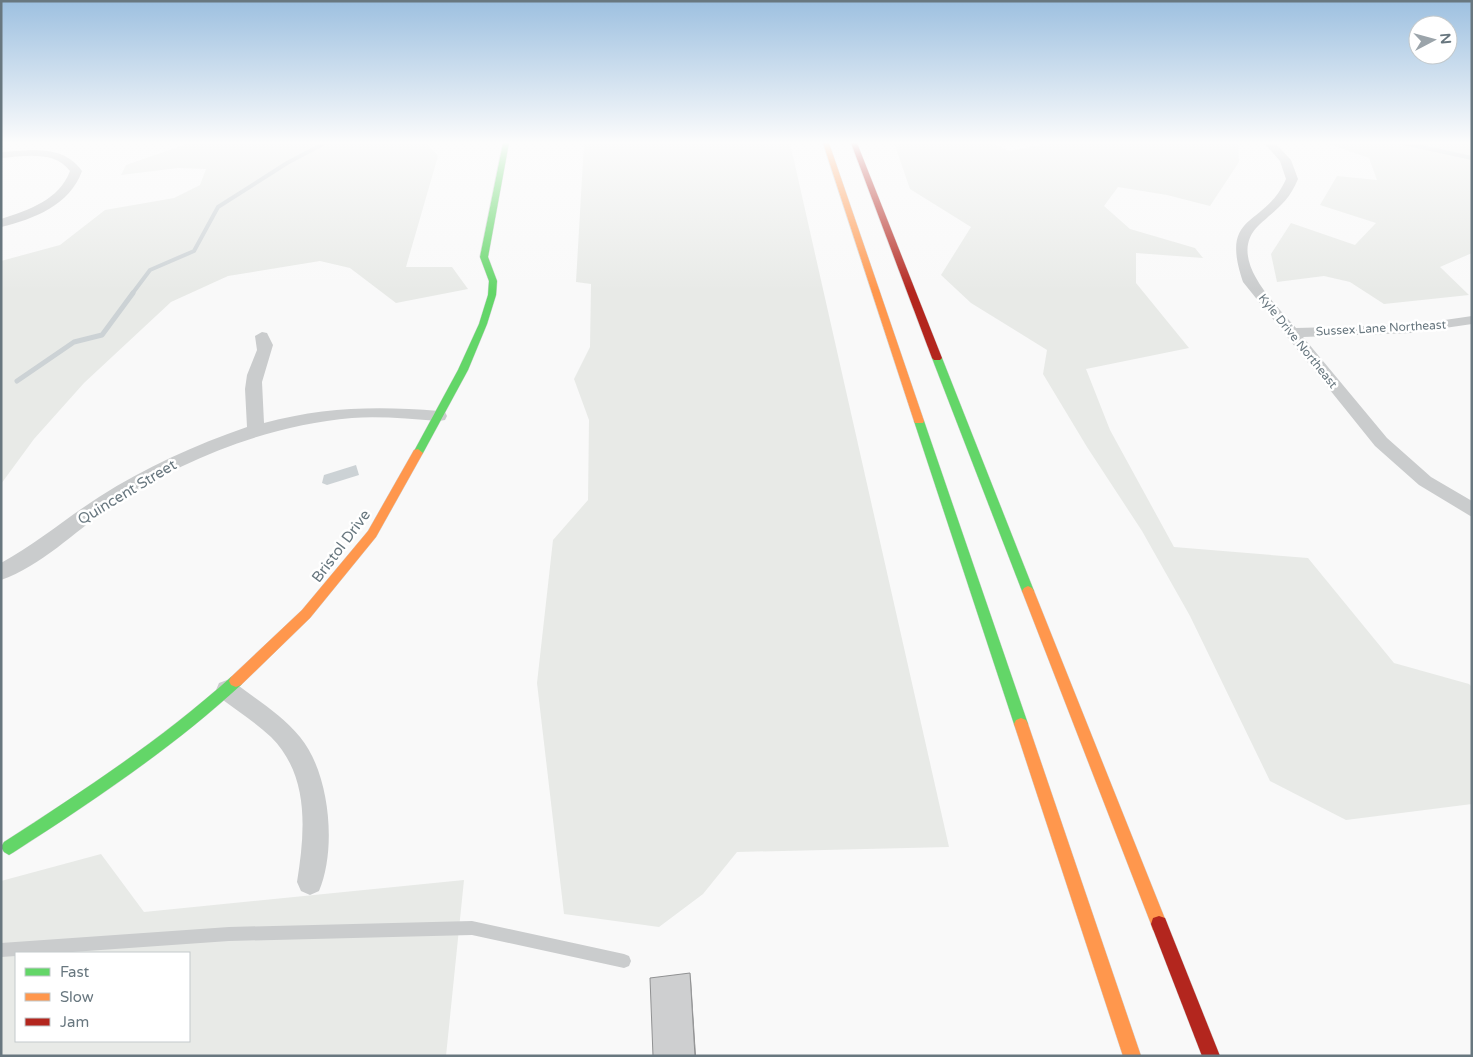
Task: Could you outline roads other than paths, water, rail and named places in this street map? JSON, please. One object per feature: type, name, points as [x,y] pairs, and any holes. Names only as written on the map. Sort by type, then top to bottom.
[{"type":"main road","name":"Bristol Drive","points":[[9,847],[88,796],[159,746],[227,690],[306,614],[349,565],[394,498],[463,370],[483,324],[492,295],[493,281],[484,256],[496,192]]},
{"type":"main road","points":[[843,192],[1132,1056]]},
{"type":"main road","points":[[873,192],[1036,615],[1211,1056]]},
{"type":"street","points":[[1,223],[53,200],[62,192]]},
{"type":"street","name":"Kyle Drive Northeast","points":[[1286,192],[1253,222],[1246,231],[1241,253],[1243,267],[1250,282],[1290,333],[1393,454],[1425,481],[1472,510]]},
{"type":"street","name":"Sussex Lane Northeast","points":[[1290,333],[1411,329],[1472,320]]},
{"type":"street","points":[[256,431],[254,378],[267,347],[266,340],[262,336]]},
{"type":"street","name":"Quincent Street","points":[[1,572],[44,546],[105,502],[141,480],[216,444],[256,431],[307,419],[351,413],[385,412],[439,416]]},
{"type":"street","points":[[227,690],[280,730],[300,758],[313,794],[316,815],[317,844],[310,882]]},
{"type":"lane","points":[[1,950],[230,934],[472,928],[624,961]]},
{"type":"waterway","points":[[132,294],[150,270],[194,251],[218,207],[241,192]]},
{"type":"waterway","points":[[17,381],[74,342],[102,335],[133,293]]}]
